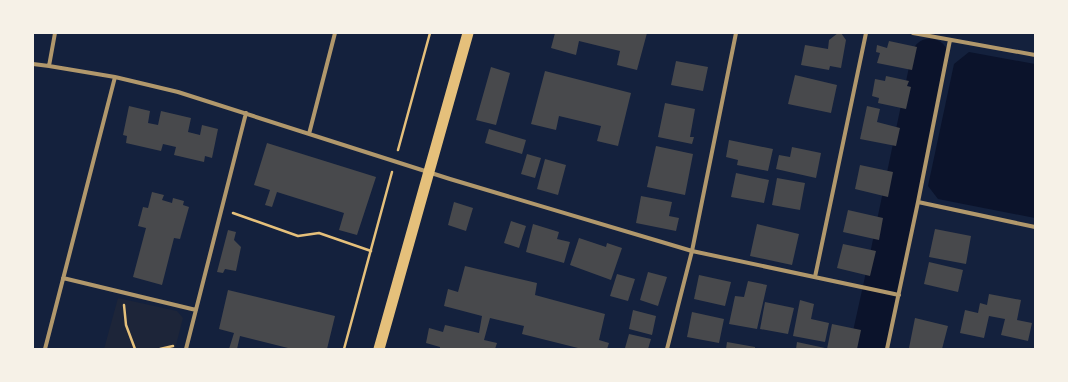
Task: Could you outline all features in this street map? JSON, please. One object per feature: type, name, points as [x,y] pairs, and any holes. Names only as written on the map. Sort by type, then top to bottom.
[{"type":"highway","points":[[379,349],[468,33]]},
{"type":"street","points":[[49,66],[55,33]]},
{"type":"street","points":[[309,134],[335,33]]},
{"type":"street","points":[[666,349],[692,251],[736,33]]},
{"type":"street","points":[[815,277],[866,33]]},
{"type":"street","points":[[913,33],[1035,55]]},
{"type":"street","points":[[888,349],[950,40]]},
{"type":"street","points":[[33,64],[114,77],[178,92],[428,172],[692,251],[899,295]]},
{"type":"street","points":[[45,349],[114,77]]},
{"type":"street","points":[[186,349],[246,113]]},
{"type":"street","points":[[918,202],[1035,227]]},
{"type":"street","points":[[63,278],[196,310]]},
{"type":"path","points":[[344,349],[430,33]]},
{"type":"path","points":[[222,209],[298,236],[319,233],[371,251]]},
{"type":"path","points":[[120,292],[123,299],[126,325],[135,349]]},
{"type":"shaded area","points":[[969,52],[1035,64],[1035,218],[938,199],[928,186],[954,64]]},
{"type":"shaded area","points":[[923,55],[929,56],[886,262],[881,261]]},
{"type":"shaded area","points":[[118,298],[177,311],[183,318],[175,349],[104,349]]},
{"type":"building","points":[[555,33],[647,33],[637,70],[617,65],[620,51],[579,41],[576,55],[551,48]]},
{"type":"building","points":[[838,33],[841,33],[846,40],[841,68],[830,66],[829,70],[801,65],[805,45],[828,49],[829,40]]},
{"type":"building","points":[[889,41],[917,47],[912,70],[877,63],[880,53],[876,52],[877,45],[887,48]]},
{"type":"building","points":[[676,61],[708,67],[703,91],[671,85]]},
{"type":"building","points":[[491,67],[510,73],[496,125],[476,120]]},
{"type":"building","points":[[545,71],[631,93],[618,146],[597,141],[601,126],[559,116],[556,130],[531,124]]},
{"type":"building","points":[[795,75],[837,85],[831,113],[788,104]]},
{"type":"building","points":[[886,76],[909,81],[907,86],[911,87],[906,109],[878,103],[879,98],[872,96],[875,79],[885,81]]},
{"type":"building","points":[[665,103],[695,109],[690,137],[694,137],[692,144],[658,137]]},
{"type":"building","points":[[129,106],[150,111],[148,123],[158,125],[161,111],[191,118],[188,132],[200,135],[202,125],[218,129],[212,158],[205,156],[204,162],[174,155],[176,147],[163,144],[161,151],[126,143],[127,136],[123,135]]},
{"type":"building","points":[[867,106],[880,109],[877,122],[900,128],[896,146],[860,139]]},
{"type":"building","points":[[489,129],[526,140],[522,154],[485,143]]},
{"type":"building","points":[[729,140],[773,149],[768,171],[737,165],[738,160],[726,157]]},
{"type":"building","points":[[267,143],[376,177],[357,235],[339,230],[344,213],[277,192],[272,207],[265,205],[270,190],[254,185]]},
{"type":"building","points":[[656,146],[693,154],[685,195],[647,187]]},
{"type":"building","points":[[792,147],[821,153],[816,178],[776,169],[779,155],[790,157]]},
{"type":"building","points":[[527,154],[541,158],[535,178],[521,174]]},
{"type":"building","points":[[545,159],[566,165],[558,195],[537,189]]},
{"type":"building","points":[[860,165],[893,172],[888,197],[855,189]]},
{"type":"building","points":[[736,173],[769,180],[764,203],[731,197]]},
{"type":"building","points":[[777,178],[805,183],[800,210],[772,205]]},
{"type":"building","points":[[152,192],[164,195],[162,200],[172,203],[173,198],[184,201],[183,205],[189,207],[180,239],[174,238],[162,285],[133,277],[146,228],[138,226],[143,207],[148,208]]},
{"type":"building","points":[[641,196],[672,202],[669,216],[679,218],[676,231],[636,223]]},
{"type":"building","points":[[454,202],[473,208],[466,231],[448,225]]},
{"type":"building","points":[[848,210],[883,218],[879,240],[843,232]]},
{"type":"building","points":[[511,221],[526,226],[519,248],[504,243]]},
{"type":"building","points":[[533,224],[559,232],[557,239],[570,242],[564,263],[526,252]]},
{"type":"building","points":[[757,224],[799,234],[792,265],[750,256]]},
{"type":"building","points":[[935,229],[971,236],[966,264],[929,257]]},
{"type":"building","points":[[228,230],[236,232],[234,240],[241,247],[236,271],[225,269],[223,273],[217,272]]},
{"type":"building","points":[[579,238],[606,247],[607,243],[622,248],[611,280],[570,265]]},
{"type":"building","points":[[843,244],[876,251],[870,276],[837,268]]},
{"type":"building","points":[[929,262],[963,270],[958,292],[924,284]]},
{"type":"building","points":[[465,266],[537,283],[535,295],[605,314],[599,340],[609,343],[607,349],[582,349],[522,334],[524,326],[490,318],[484,340],[497,343],[495,349],[440,349],[440,347],[426,343],[429,328],[443,332],[445,325],[479,333],[482,316],[444,306],[448,289],[458,292]]},
{"type":"building","points":[[648,272],[667,277],[658,306],[640,300]]},
{"type":"building","points":[[617,274],[635,279],[628,301],[610,296]]},
{"type":"building","points":[[699,275],[731,282],[725,306],[694,299]]},
{"type":"building","points":[[748,281],[767,285],[757,329],[729,324],[735,296],[744,297]]},
{"type":"building","points":[[228,290],[335,316],[327,349],[292,349],[240,336],[237,349],[229,349],[234,333],[219,329]]},
{"type":"building","points":[[989,294],[1021,300],[1017,320],[1032,323],[1028,341],[1001,335],[1005,319],[989,316],[984,338],[960,333],[965,310],[978,313],[980,303],[987,305]]},
{"type":"building","points":[[800,300],[814,304],[811,319],[829,323],[825,342],[793,336]]},
{"type":"building","points":[[765,302],[794,308],[788,334],[760,329]]},
{"type":"building","points":[[633,310],[656,316],[652,335],[629,329]]},
{"type":"building","points":[[692,312],[724,319],[719,343],[687,337]]},
{"type":"building","points":[[915,318],[948,326],[942,349],[909,348]]},
{"type":"building","points":[[832,324],[861,330],[857,349],[827,349]]},
{"type":"building","points":[[629,334],[651,339],[648,349],[625,348]]},
{"type":"building","points":[[727,342],[755,347],[755,349],[726,349]]},
{"type":"building","points":[[797,342],[825,348],[825,349],[796,349]]},
{"type":"waterway","points":[[868,349],[930,57]]}]
